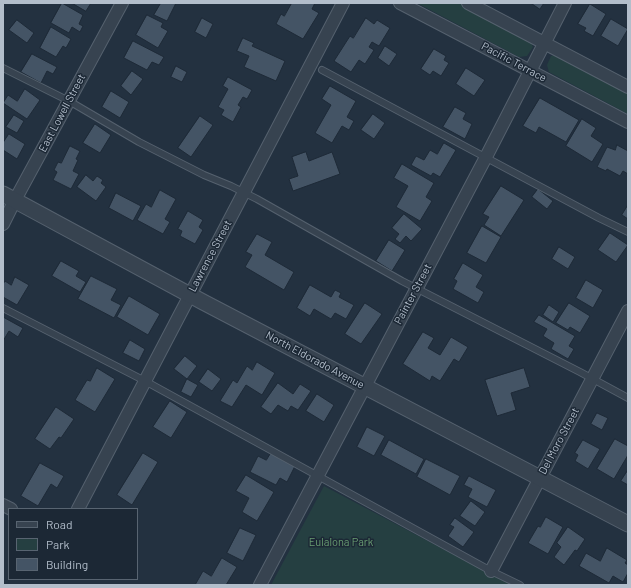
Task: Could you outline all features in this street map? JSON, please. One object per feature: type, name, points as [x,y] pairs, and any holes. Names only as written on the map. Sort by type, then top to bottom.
[{"type":"street","name":"East Lowell Street","points":[[3,224],[9,197],[68,101],[122,3]]},
{"type":"street","name":"Lawrence Street","points":[[79,508],[343,3]]},
{"type":"street","name":"Pacific Terrace","points":[[400,3],[628,122]]},
{"type":"street","points":[[468,3],[628,87]]},
{"type":"street","name":"Painter Street","points":[[260,585],[486,157],[565,3]]},
{"type":"street","name":"North Eldorado Avenue","points":[[9,197],[190,295],[628,524]]},
{"type":"street","name":"Del Moro Street","points":[[491,571],[628,311]]},
{"type":"lane","points":[[3,68],[68,101],[139,142],[204,175],[244,192],[365,261],[628,398]]},
{"type":"lane","points":[[322,70],[628,232]]},
{"type":"lane","points":[[3,308],[145,381],[491,571],[520,585]]},
{"type":"green space","points":[[417,3],[461,3],[530,40],[533,47],[527,56],[519,57]]},
{"type":"green space","points":[[559,54],[628,91],[628,114],[549,72],[547,65],[551,56]]},
{"type":"green space","name":"Eulalona Park","points":[[324,486],[511,585],[271,585]]},
{"type":"building","points":[[62,3],[83,15],[79,24],[83,26],[80,32],[72,27],[69,33],[51,23]]},
{"type":"building","points":[[72,3],[91,3],[86,11]]},
{"type":"building","points":[[161,3],[176,3],[167,21],[154,15]]},
{"type":"building","points":[[292,3],[315,3],[312,9],[319,13],[303,39],[276,24],[281,14],[284,16]]},
{"type":"building","points":[[531,3],[544,3],[540,9]]},
{"type":"building","points":[[590,4],[606,14],[593,36],[584,31],[586,28],[578,24]]},
{"type":"building","points":[[147,15],[163,23],[161,27],[168,31],[158,48],[136,35]]},
{"type":"building","points":[[202,18],[213,24],[206,38],[195,32]]},
{"type":"building","points":[[366,18],[374,24],[377,20],[390,28],[379,46],[372,42],[369,47],[374,50],[365,64],[359,60],[351,72],[334,61],[350,36],[353,38]]},
{"type":"building","points":[[611,19],[628,29],[618,46],[601,36]]},
{"type":"building","points":[[17,20],[34,33],[27,43],[9,30]]},
{"type":"building","points":[[51,27],[71,39],[66,48],[63,46],[56,57],[40,48]]},
{"type":"building","points":[[243,38],[254,43],[252,46],[285,61],[276,81],[244,67],[249,56],[237,51]]},
{"type":"building","points":[[133,41],[164,57],[159,65],[152,62],[147,70],[124,58]]},
{"type":"building","points":[[385,46],[397,54],[389,66],[378,58]]},
{"type":"building","points":[[434,49],[446,56],[444,60],[449,63],[441,76],[433,71],[430,75],[421,69]]},
{"type":"building","points":[[32,54],[57,67],[53,74],[47,71],[41,83],[21,72]]},
{"type":"building","points":[[176,66],[187,72],[182,82],[171,77]]},
{"type":"building","points":[[466,68],[485,80],[474,96],[456,84]]},
{"type":"building","points":[[132,71],[143,79],[131,95],[121,86]]},
{"type":"building","points":[[228,77],[252,90],[247,99],[243,97],[238,105],[241,107],[233,122],[221,115],[224,110],[218,107],[228,89],[223,86]]},
{"type":"building","points":[[330,86],[356,101],[347,117],[354,121],[349,130],[342,126],[332,143],[315,133],[331,105],[322,99]]},
{"type":"building","points":[[25,89],[40,100],[27,119],[3,103],[8,95],[17,101]]},
{"type":"building","points":[[111,91],[129,102],[120,118],[102,107]]},
{"type":"building","points":[[540,98],[579,120],[566,142],[539,127],[536,133],[523,126]]},
{"type":"building","points":[[455,107],[466,113],[463,119],[472,124],[465,139],[443,127]]},
{"type":"building","points":[[373,114],[385,123],[374,139],[361,130]]},
{"type":"building","points":[[14,115],[24,121],[17,133],[6,127]]},
{"type":"building","points":[[200,116],[213,125],[191,157],[178,148]]},
{"type":"building","points":[[582,119],[596,128],[591,136],[603,144],[592,162],[566,146]]},
{"type":"building","points":[[95,124],[111,135],[100,153],[83,143]]},
{"type":"building","points":[[9,134],[25,144],[17,159],[3,150],[3,143]]},
{"type":"building","points":[[444,143],[456,150],[440,177],[433,173],[431,176],[411,165],[416,156],[424,160],[430,150],[437,154]]},
{"type":"building","points":[[617,145],[628,151],[628,174],[623,171],[620,176],[607,169],[606,171],[597,167],[607,147],[615,150]]},
{"type":"building","points":[[70,146],[80,151],[73,171],[79,174],[71,189],[53,180],[57,172],[54,170],[58,162],[61,163]]},
{"type":"building","points":[[306,152],[309,161],[332,152],[340,174],[293,191],[289,179],[298,176],[292,157]]},
{"type":"building","points":[[402,164],[434,183],[426,197],[432,201],[420,221],[396,207],[408,186],[394,178]]},
{"type":"building","points":[[86,175],[93,181],[97,176],[103,180],[101,183],[106,187],[96,201],[77,187]]},
{"type":"building","points":[[501,186],[524,200],[501,236],[484,225],[489,217],[483,214]]},
{"type":"building","points":[[538,189],[553,201],[547,209],[532,197]]},
{"type":"building","points":[[160,190],[176,199],[165,219],[170,222],[163,234],[137,220],[146,204],[151,207]]},
{"type":"building","points":[[116,193],[141,206],[133,221],[109,208]]},
{"type":"building","points":[[628,205],[628,219],[622,215]]},
{"type":"building","points":[[188,211],[203,220],[199,227],[203,230],[195,244],[180,236],[182,231],[178,229]]},
{"type":"building","points":[[404,214],[422,229],[411,241],[406,236],[400,243],[395,239],[399,234],[392,228]]},
{"type":"building","points":[[482,226],[501,237],[486,263],[467,253]]},
{"type":"building","points":[[610,233],[628,245],[616,262],[598,250]]},
{"type":"building","points":[[257,234],[272,242],[265,255],[294,272],[284,290],[245,267],[252,255],[246,252]]},
{"type":"building","points":[[389,240],[405,250],[392,271],[376,261]]},
{"type":"building","points":[[559,247],[575,257],[568,269],[552,259]]},
{"type":"building","points":[[61,261],[79,271],[76,276],[86,282],[80,292],[52,276]]},
{"type":"building","points":[[463,263],[483,275],[476,287],[484,292],[478,303],[453,289],[457,281],[454,279]]},
{"type":"building","points":[[91,276],[117,289],[111,300],[121,305],[114,318],[78,299]]},
{"type":"building","points":[[15,277],[29,285],[17,305],[3,297],[3,284],[5,281],[11,285]]},
{"type":"building","points":[[586,280],[603,290],[593,308],[576,298]]},
{"type":"building","points":[[310,285],[331,297],[335,290],[341,293],[339,297],[354,305],[346,319],[335,313],[331,319],[314,309],[310,316],[297,308]]},
{"type":"building","points":[[129,296],[160,314],[148,335],[117,317]]},
{"type":"building","points":[[365,303],[382,314],[361,344],[345,334]]},
{"type":"building","points":[[569,303],[590,316],[580,333],[570,327],[568,330],[556,323]]},
{"type":"building","points":[[549,305],[559,312],[553,322],[543,315]]},
{"type":"building","points":[[539,315],[575,336],[569,346],[574,349],[568,359],[551,349],[554,343],[543,336],[547,329],[534,322]]},
{"type":"building","points":[[3,317],[23,328],[18,337],[9,331],[3,341]]},
{"type":"building","points":[[423,332],[434,338],[428,348],[440,355],[451,337],[468,347],[459,362],[454,359],[440,381],[432,376],[430,381],[403,364]]},
{"type":"building","points":[[130,340],[145,349],[139,361],[123,353]]},
{"type":"building","points":[[185,356],[197,366],[187,379],[174,369]]},
{"type":"building","points":[[257,362],[275,373],[262,395],[246,385],[232,407],[220,401],[233,380],[237,383],[247,366],[252,370]]},
{"type":"building","points":[[97,368],[115,379],[95,412],[75,400],[87,380],[90,381]]},
{"type":"building","points":[[524,368],[530,387],[511,393],[516,410],[497,416],[485,380]]},
{"type":"building","points":[[208,369],[221,379],[212,391],[199,382]]},
{"type":"building","points":[[187,379],[198,385],[191,397],[181,392]]},
{"type":"building","points":[[278,383],[293,394],[300,384],[311,391],[298,410],[291,406],[288,411],[278,405],[271,414],[261,407]]},
{"type":"building","points":[[317,394],[334,405],[324,422],[306,411]]},
{"type":"building","points":[[170,401],[187,412],[171,438],[153,427]]},
{"type":"building","points":[[56,407],[74,419],[61,438],[59,437],[50,449],[35,439]]},
{"type":"building","points":[[597,413],[608,418],[602,430],[591,424]]},
{"type":"building","points":[[367,427],[385,436],[374,456],[357,447]]},
{"type":"building","points":[[615,439],[628,446],[628,455],[614,479],[597,469]]},
{"type":"building","points":[[389,440],[424,459],[416,474],[381,455]]},
{"type":"building","points":[[583,440],[600,449],[588,469],[575,461],[578,455],[575,453]]},
{"type":"building","points":[[143,453],[158,462],[132,505],[117,495]]},
{"type":"building","points":[[271,453],[295,466],[287,482],[280,478],[276,485],[250,472],[258,456],[266,460]]},
{"type":"building","points":[[426,459],[460,476],[450,495],[417,477]]},
{"type":"building","points":[[40,463],[64,476],[57,488],[51,484],[38,506],[21,496]]},
{"type":"building","points":[[628,470],[628,485],[621,481]]},
{"type":"building","points":[[246,475],[274,492],[257,521],[242,512],[249,498],[236,491]]},
{"type":"building","points":[[469,476],[496,490],[487,507],[468,497],[472,489],[464,485]]},
{"type":"building","points":[[471,501],[485,512],[475,526],[460,516]]},
{"type":"building","points":[[546,517],[563,527],[548,554],[528,543],[538,526],[540,527]]},
{"type":"building","points":[[455,518],[474,532],[463,547],[448,536],[454,527],[450,525]]},
{"type":"building","points":[[568,527],[585,539],[577,551],[575,550],[564,565],[554,557],[561,547],[557,543]]},
{"type":"building","points":[[240,528],[256,535],[243,561],[227,553]]},
{"type":"building","points":[[607,548],[627,560],[625,563],[628,565],[628,573],[623,582],[613,576],[609,583],[579,566],[586,553],[600,561]]},
{"type":"building","points":[[222,558],[237,567],[226,585],[195,585],[203,571],[211,576]]}]
